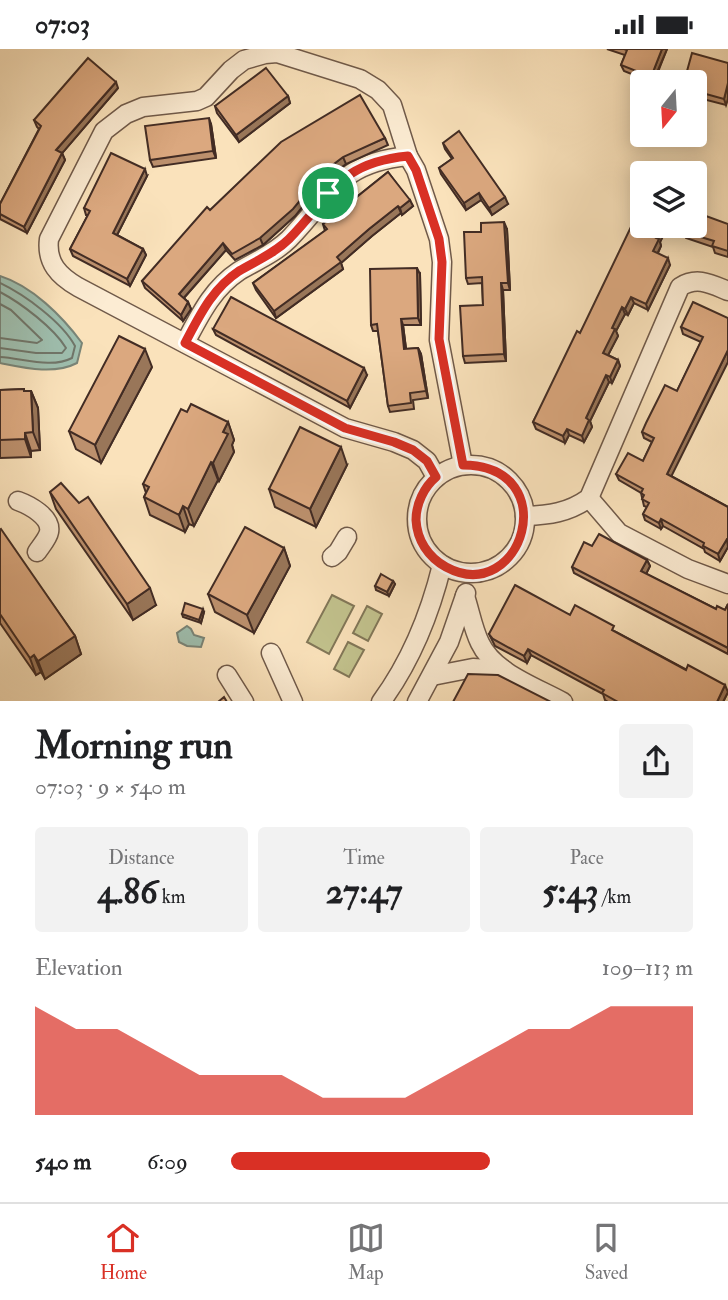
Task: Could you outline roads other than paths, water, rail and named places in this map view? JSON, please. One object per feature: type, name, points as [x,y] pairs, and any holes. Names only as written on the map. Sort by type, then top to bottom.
[{"type":"street","points":[[436,477],[427,461],[413,450],[345,428],[66,280],[51,262],[48,250],[54,229],[93,149],[109,127],[126,114],[143,107],[197,101],[206,97],[230,69],[252,56],[277,53],[360,79],[378,90],[392,105],[439,239],[442,262],[439,339],[463,465]]},
{"type":"street","points":[[185,343],[214,293],[237,273],[288,239],[336,185],[372,162],[408,156]]},
{"type":"street","points":[[525,516],[555,515],[577,507],[589,499],[680,287],[689,281],[701,280],[728,291]]},
{"type":"street","points":[[463,465],[488,468],[509,481],[519,494],[525,516],[520,542],[512,555],[499,566],[485,572],[453,571],[442,565],[424,548],[417,531],[416,513],[421,495],[436,477],[446,470],[463,465]]},
{"type":"street","points":[[589,499],[620,533],[688,569],[728,584]]},
{"type":"street","points":[[18,501],[37,510],[48,524],[50,530],[37,552]]},
{"type":"street","points":[[332,557],[347,537]]},
{"type":"street","points":[[382,701],[410,655],[426,619],[442,565]]},
{"type":"street","points":[[418,701],[449,642],[472,573]]},
{"type":"street","points":[[465,596],[480,645],[504,670],[562,701]]},
{"type":"street","points":[[271,653],[293,701]]},
{"type":"street","points":[[432,676],[473,668],[504,670]]},
{"type":"street","points":[[227,675],[243,701]]},
{"type":"water","points":[[0,276],[35,294],[65,323],[82,343],[77,363],[49,370],[0,363]]},
{"type":"water","points":[[187,626],[194,635],[204,638],[201,647],[187,646],[179,642],[177,633]]}]
